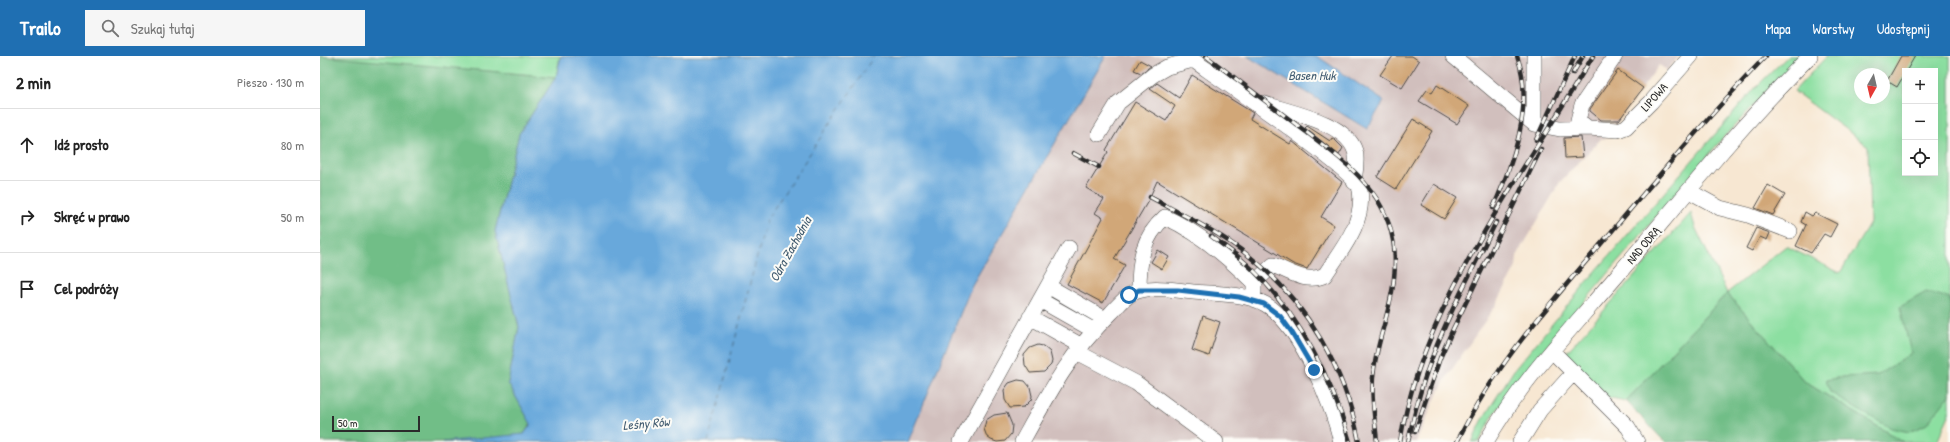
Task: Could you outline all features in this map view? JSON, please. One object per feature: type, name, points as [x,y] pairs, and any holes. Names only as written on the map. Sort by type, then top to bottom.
[{"type":"street","points":[[1453,56],[1534,124],[1560,129],[1588,128]]},
{"type":"street","points":[[1534,56],[1534,124]]},
{"type":"street","points":[[1588,128],[1578,120],[1582,105],[1615,56]]},
{"type":"street","name":"LIPOWA","points":[[1588,128],[1618,130],[1626,127],[1691,56]]},
{"type":"street","name":"NAD ODRĄ","points":[[1486,442],[1510,405],[1552,351],[1689,191],[1766,103],[1810,56]]},
{"type":"street","points":[[1099,134],[1118,103],[1162,70],[1193,60],[1251,100],[1341,167],[1360,188],[1361,203],[1358,219],[1353,232],[1325,275],[1318,279],[1309,280],[1273,265],[1254,283],[1253,300]]},
{"type":"street","points":[[1251,100],[1322,122],[1349,138],[1356,152],[1354,182]]},
{"type":"street","points":[[1689,191],[1720,208],[1748,215],[1790,231]]},
{"type":"street","points":[[1139,290],[1139,264],[1145,242],[1157,224],[1165,217],[1183,225],[1225,256],[1254,283]]},
{"type":"street","points":[[961,442],[1069,248]]},
{"type":"street","points":[[1048,286],[1105,319]]},
{"type":"street","points":[[1022,442],[1051,389],[1093,330],[1129,295],[1139,290],[1178,290],[1253,300],[1272,309],[1280,316],[1295,337],[1323,391],[1332,412],[1341,442]]},
{"type":"street","points":[[1040,300],[1093,330]]},
{"type":"street","points":[[1030,317],[1136,383],[1216,442]]},
{"type":"street","points":[[1552,351],[1628,427],[1637,442]]},
{"type":"street","points":[[1520,442],[1540,410],[1574,372]]},
{"type":"shaded area","points":[[1106,56],[1247,56],[1367,129],[1384,101],[1317,56],[1679,56],[1667,70],[1659,65],[1616,124],[1608,119],[1602,121],[1598,135],[1607,138],[1601,139],[1560,182],[1517,256],[1516,267],[1496,305],[1448,375],[1436,397],[1416,442],[908,442],[972,285]]},
{"type":"green space","points":[[320,56],[556,77],[519,134],[495,231],[519,327],[508,383],[531,423],[519,442],[320,442]]},
{"type":"green space","points":[[333,56],[560,56],[556,77],[334,58]]},
{"type":"green space","points":[[1788,56],[1800,56],[1722,139],[1514,385],[1492,417],[1479,442],[1472,442],[1484,417],[1514,370],[1596,271],[1757,86]]},
{"type":"green space","points":[[1827,56],[1950,56],[1950,413],[1937,442],[1903,442],[1805,382],[1727,293],[1786,246],[1840,273],[1870,223],[1868,146],[1794,91]]},
{"type":"green space","points":[[1691,213],[1695,227],[1727,293],[1626,401],[1602,396],[1565,354]]},
{"type":"green space","points":[[1926,292],[1950,298],[1950,395],[1927,424],[1909,432],[1891,428],[1855,408],[1830,392],[1826,380],[1842,377],[1878,375],[1911,353],[1900,307]]},
{"type":"green space","points":[[1727,293],[1805,382],[1903,442],[1665,442],[1626,401]]},
{"type":"water","points":[[561,56],[1106,56],[972,285],[908,442],[442,442],[524,434],[531,424],[508,383],[519,327],[495,231],[519,134],[556,77]]},
{"type":"water","name":"Basen Huk","points":[[1247,56],[1317,56],[1384,101],[1367,129]]},
{"type":"building","points":[[1393,56],[1412,56],[1419,61],[1402,88],[1380,75]]},
{"type":"building","points":[[1901,56],[1915,56],[1908,68],[1902,68],[1902,78],[1897,87],[1890,83],[1890,76]]},
{"type":"building","points":[[1140,60],[1151,66],[1141,73],[1134,70]]},
{"type":"building","points":[[1618,70],[1643,88],[1619,120],[1601,120],[1590,111],[1590,109]]},
{"type":"building","points":[[1192,75],[1253,113],[1250,119],[1290,144],[1292,141],[1342,182],[1321,217],[1334,225],[1307,269],[1293,264],[1157,181],[1148,201],[1114,259],[1125,265],[1103,303],[1067,284],[1103,218],[1095,213],[1104,199],[1086,188],[1108,152],[1106,150],[1135,102],[1166,121],[1175,106],[1150,89],[1157,83],[1179,98]]},
{"type":"building","points":[[1437,85],[1469,106],[1457,124],[1419,101],[1427,90],[1432,93]]},
{"type":"building","points":[[1413,119],[1432,131],[1396,189],[1377,177]]},
{"type":"building","points":[[1307,126],[1330,141],[1332,138],[1335,140],[1343,148],[1339,155],[1305,128]]},
{"type":"building","points":[[1581,137],[1583,157],[1565,158],[1564,138]]},
{"type":"building","points":[[1434,184],[1457,198],[1444,219],[1421,205]]},
{"type":"building","points":[[1768,185],[1785,195],[1773,215],[1755,208]]},
{"type":"building","points":[[1805,212],[1812,216],[1815,213],[1837,224],[1830,237],[1824,234],[1811,253],[1796,246],[1806,225],[1801,222]]},
{"type":"building","points":[[1756,228],[1770,233],[1767,240],[1760,237],[1752,251],[1746,248]]},
{"type":"building","points":[[1158,250],[1169,257],[1162,269],[1151,262]]},
{"type":"building","points":[[1203,316],[1220,322],[1209,356],[1192,350]]},
{"type":"building","points":[[1038,345],[1043,346],[1050,352],[1052,361],[1051,365],[1044,372],[1030,373],[1025,365],[1024,355],[1030,348]]},
{"type":"building","points":[[1018,380],[1025,381],[1030,387],[1032,396],[1031,400],[1024,407],[1010,408],[1005,400],[1004,390],[1009,383]]},
{"type":"building","points":[[1007,413],[1012,425],[1011,434],[1005,441],[997,442],[991,440],[987,437],[984,429],[986,420],[994,415]]},
{"type":"ferry route","points":[[708,442],[767,219],[874,56]]},
{"type":"railway","points":[[1206,56],[1314,138],[1352,169],[1368,186],[1380,205],[1390,226],[1394,250],[1394,278],[1378,346],[1372,388],[1377,442]]},
{"type":"railway","points":[[1493,208],[1508,172],[1523,114],[1524,94],[1522,75],[1517,56]]},
{"type":"railway","points":[[1536,140],[1575,56]]},
{"type":"railway","points":[[1573,73],[1583,56]]},
{"type":"railway","points":[[1400,442],[1408,403],[1420,365],[1434,328],[1451,292],[1490,222],[1593,56]]},
{"type":"railway","points":[[1457,442],[1473,413],[1508,358],[1548,306],[1688,142],[1766,56]]},
{"type":"railway","points":[[1415,432],[1440,358],[1541,149]]},
{"type":"railway","points":[[1073,153],[1099,167]]},
{"type":"railway","points":[[1150,197],[1226,239],[1270,274],[1288,294],[1305,316],[1334,363],[1353,415],[1359,442]]},
{"type":"railway","points":[[1408,442],[1420,392],[1437,345],[1461,292],[1496,222]]},
{"type":"railway","points":[[1211,236],[1252,269],[1285,306],[1312,349],[1334,394],[1350,442]]},
{"type":"route","points":[[1129,295],[1139,290],[1178,290],[1239,297],[1264,304],[1280,316],[1303,349],[1314,370]]},
{"type":"water label","name":"Odra Zachodnia","points":[[790,249]]},
{"type":"water label","name":"Leśny Rów","points":[[646,423]]}]
